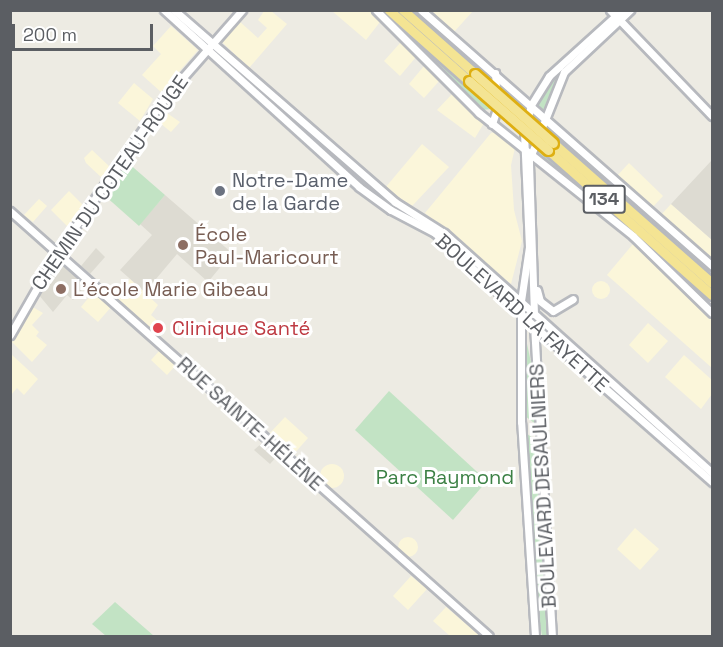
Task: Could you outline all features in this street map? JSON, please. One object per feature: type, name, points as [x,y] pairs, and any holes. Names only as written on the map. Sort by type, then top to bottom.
[{"type":"highway","name":"134","points":[[389,10],[472,78],[709,283],[712,295]]},
{"type":"highway","name":"134","points":[[403,10],[472,78]]},
{"type":"highway","points":[[709,283],[712,299]]},
{"type":"street","name":"BOULEVARD LA FAYETTE","points":[[164,10],[210,46],[394,202],[444,233],[712,473]]},
{"type":"street","name":"BOULEVARD LA FAYETTE","points":[[174,10],[359,187],[391,210],[435,233],[520,314],[712,482]]},
{"type":"street","name":"CHEMIN DU COTEAU-ROUGE","points":[[10,335],[57,253],[163,100],[242,10]]},
{"type":"street","points":[[376,10],[492,124],[633,236],[712,313]]},
{"type":"street","points":[[421,10],[545,117],[651,217],[712,266]]},
{"type":"street","name":"BOULEVARD DESAULNIERS","points":[[535,636],[521,422],[520,314],[522,281],[529,247],[523,148],[531,105],[551,73],[622,10]]},
{"type":"street","name":"BOULEVARD DESAULNIERS","points":[[552,636],[534,326],[531,155],[568,66],[615,16],[630,10]]},
{"type":"street","points":[[615,16],[712,116]]},
{"type":"street","points":[[492,124],[497,109],[495,73]]},
{"type":"street","points":[[531,178],[536,170],[547,168]]},
{"type":"street","name":"RUE SAINTE-HÉLÈNE","points":[[10,211],[489,636]]},
{"type":"street","points":[[505,288],[522,281]]},
{"type":"street","points":[[535,282],[545,308],[557,310],[573,299]]},
{"type":"street","points":[[535,345],[540,340],[549,338]]},
{"type":"shaded area","points":[[264,11],[271,11],[287,24],[249,68],[221,41],[239,21],[258,38],[267,28],[258,20]]},
{"type":"shaded area","points":[[332,11],[371,11],[380,22],[366,40]]},
{"type":"shaded area","points":[[426,11],[473,11],[454,32]]},
{"type":"shaded area","points":[[171,26],[198,50],[161,92],[142,75],[161,54],[153,46]]},
{"type":"shaded area","points":[[401,42],[416,57],[400,76],[384,61]]},
{"type":"shaded area","points":[[424,66],[440,80],[424,98],[409,84]]},
{"type":"shaded area","points":[[134,83],[153,99],[140,121],[118,103]]},
{"type":"shaded area","points":[[453,93],[484,123],[475,138],[437,110]]},
{"type":"shaded area","points":[[161,109],[180,122],[171,132],[155,119]]},
{"type":"shaded area","points":[[496,132],[515,148],[511,165],[514,210],[522,241],[511,284],[425,213],[491,133]]},
{"type":"shaded area","points":[[422,144],[449,167],[412,206],[385,188]]},
{"type":"shaded area","points":[[92,150],[110,167],[102,178],[86,163],[84,158]]},
{"type":"shaded area","points":[[712,160],[712,240],[671,204]]},
{"type":"shaded area","points":[[629,163],[663,196],[650,210],[615,178]]},
{"type":"shaded area","points":[[69,191],[83,205],[68,227],[51,210]]},
{"type":"shaded area","name":"École Paul-Maricourt","points":[[165,195],[232,253],[208,282],[177,254],[145,292],[120,270],[152,235],[140,224]]},
{"type":"shaded area","points":[[39,199],[47,206],[33,222],[24,215]]},
{"type":"shaded area","points":[[671,204],[712,240],[712,262],[659,217]]},
{"type":"shaded area","points":[[633,244],[712,317],[712,368],[607,275]]},
{"type":"shaded area","points":[[96,248],[105,257],[90,274],[81,266]]},
{"type":"shaded area","name":"L'école Marie Gibeau","points":[[60,262],[87,284],[73,300],[67,295],[53,312],[38,294]]},
{"type":"shaded area","points":[[130,279],[158,305],[151,315],[167,329],[160,336],[114,296]]},
{"type":"shaded area","points":[[601,281],[607,284],[610,290],[607,296],[601,299],[595,296],[592,290],[595,284]]},
{"type":"shaded area","points":[[94,291],[112,306],[98,322],[81,307]]},
{"type":"shaded area","points":[[31,306],[43,313],[32,325],[39,332],[36,336],[47,345],[32,362],[12,342]]},
{"type":"shaded area","points":[[648,323],[668,341],[648,363],[629,345]]},
{"type":"shaded area","points":[[160,350],[176,365],[167,375],[151,360]]},
{"type":"shaded area","points":[[11,354],[38,379],[24,395],[17,388],[11,395]]},
{"type":"shaded area","points":[[684,355],[712,380],[712,394],[701,409],[665,377]]},
{"type":"shaded area","points":[[285,417],[308,438],[293,455],[269,434]]},
{"type":"shaded area","points":[[263,442],[278,455],[270,464],[254,450]]},
{"type":"shaded area","points":[[332,464],[340,468],[344,476],[340,484],[332,488],[324,484],[320,476],[324,468]]},
{"type":"shaded area","points":[[635,528],[659,549],[640,570],[617,549]]},
{"type":"shaded area","points":[[404,537],[412,537],[418,543],[418,551],[412,557],[404,557],[398,551],[398,543]]},
{"type":"shaded area","points":[[411,576],[427,589],[408,610],[393,596]]},
{"type":"shaded area","points":[[446,607],[480,636],[450,636],[433,621]]},
{"type":"green space","points":[[380,11],[382,11],[493,109],[480,110]]},
{"type":"green space","points":[[410,11],[424,16],[491,73],[494,84]]},
{"type":"green space","points":[[561,69],[552,89],[544,111],[535,103]]},
{"type":"green space","points":[[547,123],[618,191],[712,272],[676,245],[545,129]]},
{"type":"green space","points":[[538,148],[659,253],[687,281],[536,154]]},
{"type":"green space","points":[[127,162],[165,195],[139,226],[104,195]]},
{"type":"green space","points":[[523,325],[533,372],[537,425],[525,416]]},
{"type":"green space","name":"Parc Raymond","points":[[389,391],[487,481],[453,520],[355,430]]},
{"type":"green space","points":[[527,434],[538,441],[549,636],[542,636],[538,611]]},
{"type":"green space","points":[[115,602],[154,636],[106,636],[92,624]]},
{"type":"place","name":"Notre-Dame de la Garde","points":[[220,191]]},
{"type":"place","name":"École Paul-Maricourt","points":[[183,245]]},
{"type":"place","name":"L'école Marie Gibeau","points":[[61,289]]},
{"type":"place","name":"Clinique Santé","points":[[158,328]]}]
